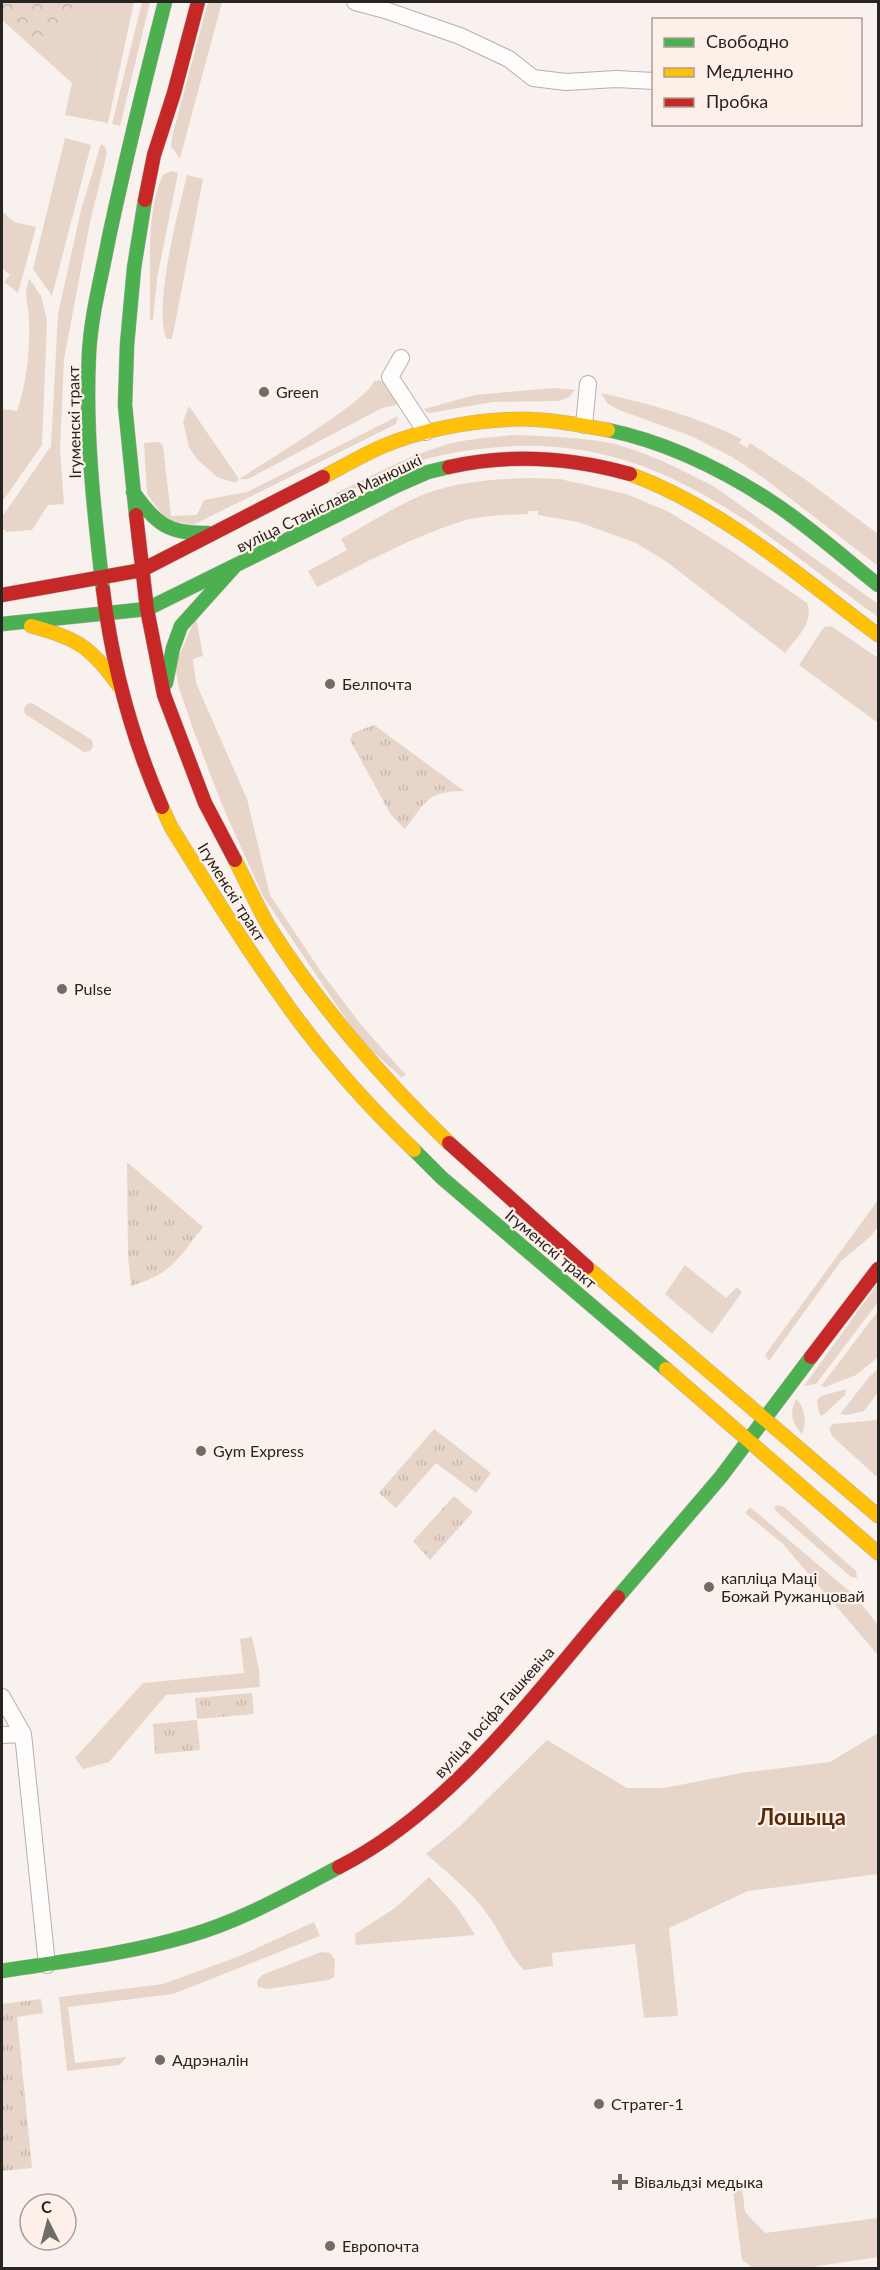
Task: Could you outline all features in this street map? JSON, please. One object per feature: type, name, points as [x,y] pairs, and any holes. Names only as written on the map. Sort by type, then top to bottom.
[{"type":"main road","name":"Ігуменскі тракт","points":[[165,2],[129,143],[92,324],[87,415],[92,493],[106,614],[115,662],[153,786],[171,827],[243,942],[285,1001],[327,1056],[383,1120],[442,1178],[879,1553]]},
{"type":"main road","name":"Ігуменскі тракт","points":[[198,2],[174,93],[154,155],[141,218],[127,345],[125,405],[147,609],[164,695],[205,803],[268,924],[310,985],[399,1095],[522,1210],[879,1516]]},
{"type":"main road","name":"вуліца Станіслава Манюшкі","points":[[2,595],[102,579],[142,570],[381,447],[426,432],[478,422],[522,419],[611,430],[666,447],[722,472],[774,503],[879,585]]},
{"type":"main road","name":"вуліца Станіслава Манюшкі","points":[[8,623],[147,609],[396,486],[436,470],[473,461],[510,457],[551,458],[596,464],[642,478],[689,499],[751,540],[879,635]]},
{"type":"main road","points":[[133,492],[153,518],[168,530],[186,534],[213,533]]},
{"type":"main road","points":[[164,695],[173,648],[181,626],[235,566]]},
{"type":"main road","points":[[8,623],[65,635],[85,645],[104,665],[123,693]]},
{"type":"main road","name":"вуліца Іосіфа Гашкевіча","points":[[2,1971],[119,1953],[189,1936],[243,1915],[353,1860],[396,1831],[469,1770],[720,1478],[879,1269]]},
{"type":"street","points":[[355,2],[460,36],[509,59],[533,78],[566,82],[616,79],[652,81]]},
{"type":"street","points":[[401,358],[390,377],[426,432]]},
{"type":"street","points":[[584,425],[588,384]]},
{"type":"street","points":[[2,1697],[23,1734],[47,1965]]},
{"type":"street","points":[[2,1735],[23,1734]]},
{"type":"green space","points":[[2,2],[134,2],[108,123],[65,115],[72,83],[2,20]]},
{"type":"green space","points":[[2,2],[74,2],[78,24],[39,44],[2,12]]},
{"type":"green space","points":[[142,2],[150,2],[120,126],[112,124]]},
{"type":"green space","points":[[208,2],[222,2],[180,158],[171,147],[172,137]]},
{"type":"green space","points":[[65,138],[91,145],[52,296],[33,269]]},
{"type":"green space","points":[[101,144],[107,153],[90,222],[64,359],[60,450],[64,504],[48,505],[32,530],[7,532],[2,528],[2,517],[51,446],[58,314],[81,210]]},
{"type":"green space","points":[[171,171],[178,173],[157,279],[153,319],[150,321],[151,226],[157,190],[163,175]]},
{"type":"green space","points":[[187,175],[203,179],[172,339],[167,339],[163,325],[163,306],[168,259]]},
{"type":"green space","points":[[2,211],[14,222],[36,227],[18,293],[4,282],[10,275],[2,268]]},
{"type":"green space","points":[[29,278],[41,296],[47,321],[42,445],[2,502],[2,409],[17,411],[23,388],[29,343],[26,295]]},
{"type":"green space","points":[[374,381],[384,382],[400,404],[382,408],[248,479],[239,479],[335,416],[368,390]]},
{"type":"green space","points":[[553,388],[575,390],[569,397],[559,401],[493,402],[430,413],[424,409],[475,395]]},
{"type":"green space","points":[[601,393],[690,417],[742,439],[739,443],[747,448],[750,443],[806,480],[878,534],[878,566],[765,479],[732,457],[691,436],[619,410],[608,404]]},
{"type":"green space","points":[[189,406],[239,479],[236,483],[217,477],[197,459],[189,447],[183,422]]},
{"type":"green space","points":[[398,416],[396,424],[193,525],[166,520],[147,494],[144,443],[159,442],[163,446],[171,516],[197,515],[204,500],[247,492]]},
{"type":"green space","points":[[513,435],[546,436],[615,444],[688,473],[715,487],[878,604],[878,617],[794,554],[710,498],[666,476],[619,459],[569,448],[514,446],[473,450],[446,454],[407,465],[337,497],[336,493],[426,451],[457,442]]},
{"type":"green space","points":[[531,478],[560,479],[626,494],[669,512],[730,550],[807,603],[808,617],[803,630],[785,653],[667,562],[636,543],[578,522],[538,515],[538,511],[528,511],[528,514],[484,517],[441,528],[317,587],[308,571],[347,550],[341,539],[423,495],[469,483]]},
{"type":"green space","points":[[196,617],[203,656],[193,659],[196,683],[247,799],[270,895],[321,972],[362,1026],[406,1075],[401,1077],[360,1040],[263,896],[222,805],[179,688],[175,665]]},
{"type":"green space","points":[[831,626],[878,658],[878,723],[799,665],[824,627]]},
{"type":"green space","points":[[32,703],[92,740],[93,746],[90,751],[84,752],[25,714],[24,709],[27,704]]},
{"type":"green space","points":[[374,725],[464,791],[442,793],[428,800],[405,829],[391,815],[350,740],[353,733]]},
{"type":"green space","points":[[127,1162],[203,1227],[166,1270],[131,1286],[128,1256]]},
{"type":"green space","points":[[878,1200],[878,1226],[871,1236],[841,1261],[769,1361],[765,1355]]},
{"type":"green space","points":[[685,1265],[726,1298],[737,1287],[742,1292],[712,1334],[665,1294]]},
{"type":"green space","points":[[878,1283],[878,1302],[816,1384],[804,1386]]},
{"type":"green space","points":[[878,1311],[878,1357],[856,1375],[825,1387],[821,1386]]},
{"type":"green space","points":[[878,1369],[878,1392],[864,1411],[840,1414],[870,1376]]},
{"type":"green space","points":[[846,1389],[845,1395],[822,1416],[819,1413],[817,1400],[821,1396]]},
{"type":"green space","points":[[796,1399],[804,1415],[802,1434],[793,1418]]},
{"type":"green space","points":[[878,1420],[878,1478],[832,1436],[829,1428],[833,1424]]},
{"type":"green space","points":[[434,1429],[491,1473],[476,1493],[436,1463],[396,1508],[379,1493]]},
{"type":"green space","points":[[454,1496],[473,1512],[430,1560],[413,1541]]},
{"type":"green space","points":[[778,1505],[784,1507],[856,1571],[857,1578],[851,1577],[778,1513],[774,1508]]},
{"type":"green space","points":[[750,1507],[855,1596],[878,1625],[878,1655],[782,1543],[745,1513]]},
{"type":"green space","points":[[252,1637],[259,1669],[260,1687],[166,1695],[109,1762],[83,1769],[75,1758],[143,1683],[244,1673],[240,1639]]},
{"type":"green space","points":[[252,1693],[254,1714],[197,1719],[195,1698]]},
{"type":"green space","points":[[197,1720],[200,1750],[155,1754],[153,1724]]},
{"type":"green space","points":[[878,1733],[878,1874],[748,1891],[669,1928],[678,2016],[644,2018],[635,1944],[552,1953],[553,1966],[524,1970],[513,1957],[481,1906],[426,1854],[459,1827],[547,1740],[627,1788],[664,1788],[741,1773],[830,1762]]},
{"type":"green space","points":[[429,1877],[457,1907],[475,1935],[356,1945],[355,1934],[395,1908]]},
{"type":"green space","points":[[314,1922],[320,1936],[173,1994],[68,2007],[75,2063],[127,2057],[119,2065],[67,2071],[59,1997],[163,1984],[240,1956]]},
{"type":"green space","points":[[321,1952],[330,1953],[335,1960],[334,1977],[328,1980],[267,1989],[258,1987],[257,1981],[262,1975]]},
{"type":"green space","points":[[41,1999],[43,2013],[17,2017],[32,2168],[2,2171],[2,2004]]},
{"type":"green space","points":[[741,2180],[745,2212],[765,2233],[878,2218],[878,2257],[805,2268],[753,2268],[742,2260],[733,2192]]},
{"type":"traffic: fast","points":[[103,590],[89,443],[90,339],[115,207],[165,2]]},
{"type":"traffic: fast","points":[[136,515],[125,405],[127,345],[134,268],[145,200]]},
{"type":"traffic: fast","points":[[608,430],[630,435],[693,458],[734,479],[799,521],[878,585]]},
{"type":"traffic: fast","points":[[2,624],[147,609],[396,486],[428,472],[449,467]]},
{"type":"traffic: fast","points":[[133,492],[149,512],[164,525],[182,532],[208,533]]},
{"type":"traffic: fast","points":[[166,683],[173,648],[181,626],[235,566]]},
{"type":"traffic: fast","points":[[414,1150],[442,1178],[666,1369]]},
{"type":"traffic: fast","points":[[618,1597],[720,1478],[811,1357]]},
{"type":"traffic: fast","points":[[2,1971],[119,1952],[208,1930],[284,1896],[339,1867]]},
{"type":"traffic: slow","points":[[323,477],[374,450],[397,441],[431,430],[467,424],[532,419],[608,430]]},
{"type":"traffic: slow","points":[[630,474],[664,489],[729,525],[790,567],[878,635]]},
{"type":"traffic: slow","points":[[31,626],[60,635],[82,646],[100,662],[119,686]]},
{"type":"traffic: slow","points":[[162,807],[171,827],[226,914],[298,1019],[345,1078],[414,1150]]},
{"type":"traffic: slow","points":[[235,860],[268,925],[307,983],[376,1067],[449,1143]]},
{"type":"traffic: slow","points":[[587,1267],[878,1516]]},
{"type":"traffic: slow","points":[[666,1369],[878,1553]]},
{"type":"traffic: jam","points":[[145,200],[154,155],[174,93],[198,2]]},
{"type":"traffic: jam","points":[[449,467],[495,460],[540,459],[585,464],[630,474]]},
{"type":"traffic: jam","points":[[2,595],[142,570],[323,477]]},
{"type":"traffic: jam","points":[[136,515],[147,609],[164,695],[205,803],[235,860]]},
{"type":"traffic: jam","points":[[103,590],[112,645],[125,700],[141,754],[162,807]]},
{"type":"traffic: jam","points":[[449,1143],[587,1267]]},
{"type":"traffic: jam","points":[[811,1357],[878,1269]]},
{"type":"traffic: jam","points":[[339,1867],[380,1843],[419,1814],[455,1781],[523,1709],[618,1597]]},
{"type":"place","name":"Green","points":[[264,392]]},
{"type":"place","name":"Белпочта","points":[[330,684]]},
{"type":"place","name":"Pulse","points":[[62,989]]},
{"type":"place","name":"Gym Express","points":[[201,1451]]},
{"type":"place","name":"капліца Маці Божай Ружанцовай","points":[[709,1587]]},
{"type":"place","name":"Адрэналін","points":[[160,2060]]},
{"type":"place","name":"Стратег-1","points":[[599,2104]]},
{"type":"place","name":"Вівальдзі медыка","points":[[620,2182]]},
{"type":"place","name":"Европочта","points":[[330,2246]]},
{"type":"district","name":"Лошыца","points":[[802,1817]]}]
